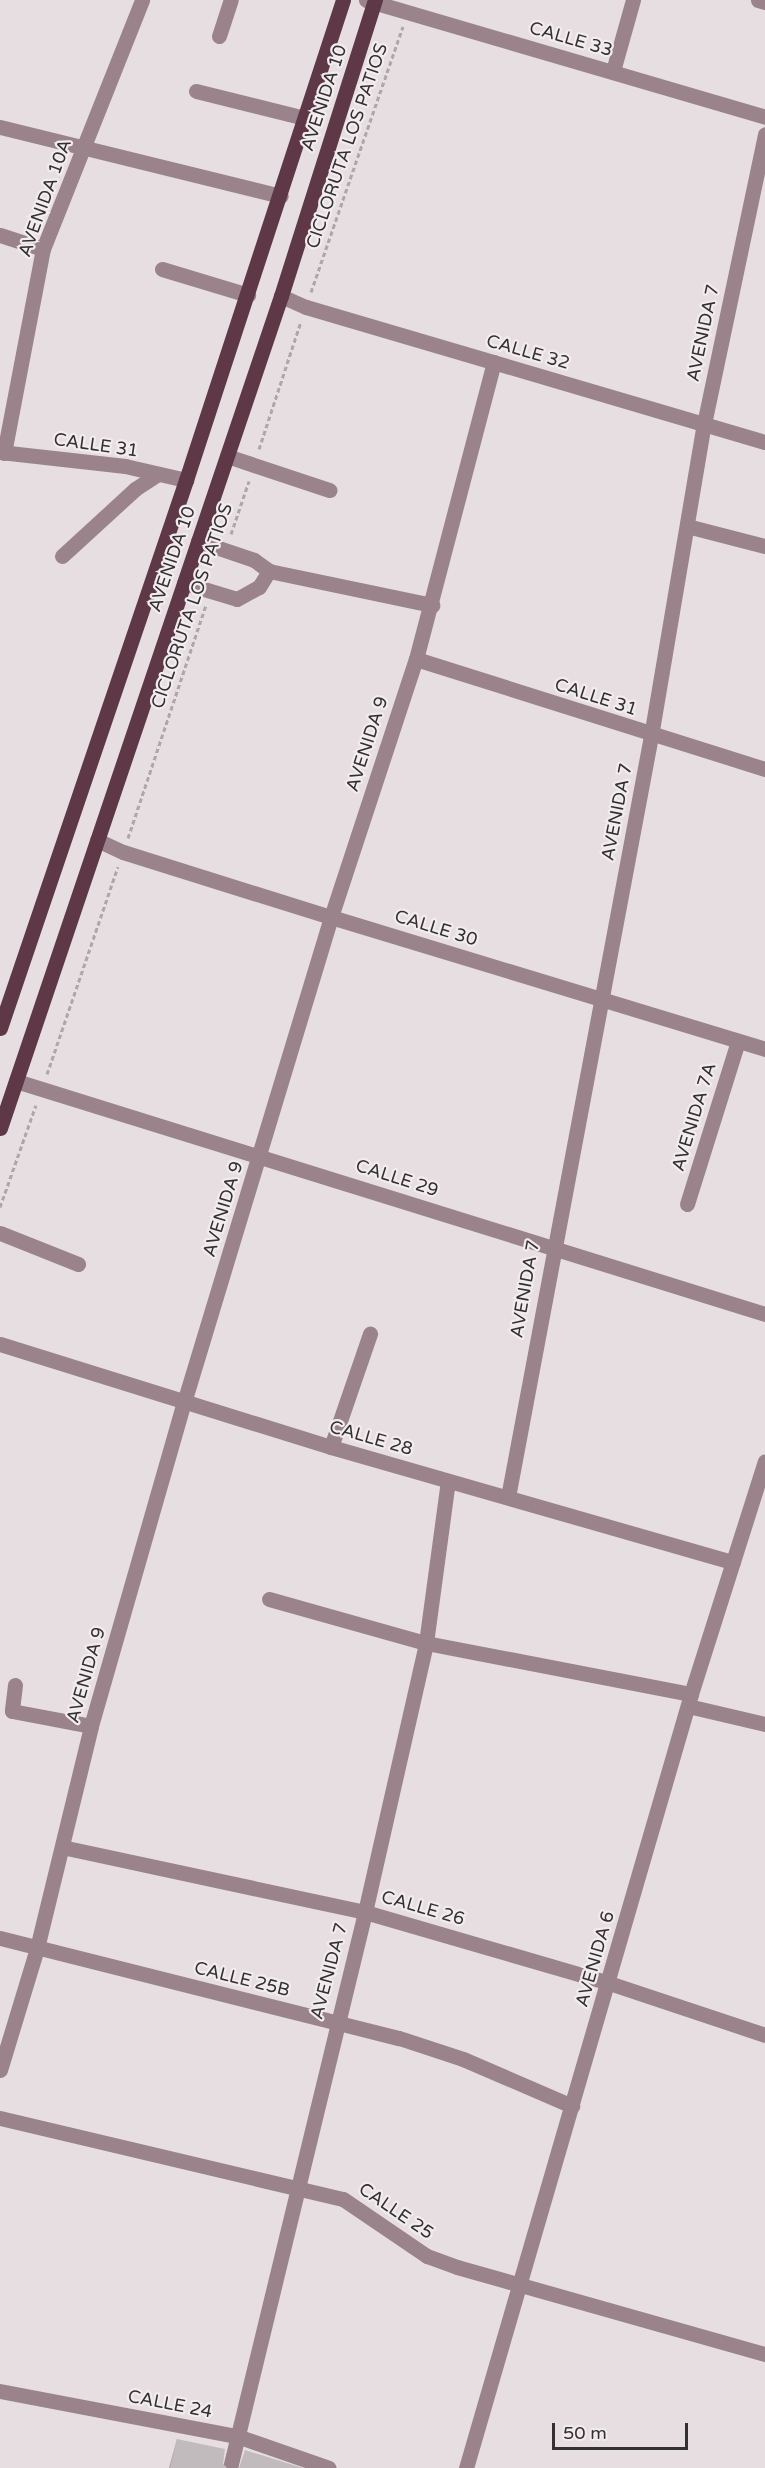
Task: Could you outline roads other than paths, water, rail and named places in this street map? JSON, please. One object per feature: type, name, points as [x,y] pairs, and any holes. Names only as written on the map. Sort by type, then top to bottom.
[{"type":"main road","name":"AVENIDA 10","points":[[0,1028],[248,295],[343,0]]},
{"type":"main road","name":"AVENIDA 10","points":[[0,1128],[281,296],[372,1]]},
{"type":"street","name":"AVENIDA 10A","points":[[2,452],[43,249],[142,0]]},
{"type":"street","points":[[219,36],[231,0]]},
{"type":"street","points":[[614,71],[633,0]]},
{"type":"street","points":[[758,0],[765,2]]},
{"type":"street","name":"CALLE 33","points":[[372,1],[765,117]]},
{"type":"street","points":[[196,90],[305,118]]},
{"type":"street","points":[[0,127],[280,196]]},
{"type":"street","name":"AVENIDA 7","points":[[508,1497],[552,1248],[602,999],[651,736],[704,423],[765,134]]},
{"type":"street","points":[[0,235],[43,249]]},
{"type":"street","points":[[162,269],[248,295]]},
{"type":"street","name":"CALLE 32","points":[[281,296],[306,307],[765,442]]},
{"type":"street","name":"AVENIDA 9","points":[[0,2070],[38,1948],[92,1726],[185,1399],[332,917],[416,659],[494,362]]},
{"type":"street","name":"CALLE 31","points":[[2,452],[125,466],[186,480]]},
{"type":"street","points":[[227,456],[329,490]]},
{"type":"street","points":[[62,556],[135,489],[158,474]]},
{"type":"street","points":[[687,526],[765,546]]},
{"type":"street","points":[[198,541],[254,560],[269,571],[432,605]]},
{"type":"street","points":[[184,584],[237,599],[259,587],[269,571]]},
{"type":"street","name":"CALLE 31","points":[[416,659],[651,736],[765,769]]},
{"type":"street","name":"CALLE 30","points":[[97,840],[123,852],[765,1049]]},
{"type":"street","name":"AVENIDA 7A","points":[[687,1204],[738,1041]]},
{"type":"street","name":"CALLE 29","points":[[16,1081],[260,1155],[765,1314]]},
{"type":"street","points":[[0,1233],[78,1264]]},
{"type":"street","points":[[332,1447],[370,1334]]},
{"type":"street","name":"CALLE 28","points":[[0,1344],[185,1399],[332,1447],[733,1562]]},
{"type":"street","name":"AVENIDA 6","points":[[466,2468],[690,1700],[765,1461]]},
{"type":"street","name":"AVENIDA 7","points":[[230,2468],[299,2188],[336,2022],[365,1912],[426,1643],[448,1481]]},
{"type":"street","points":[[269,1599],[426,1643],[690,1700],[765,1724]]},
{"type":"street","points":[[15,1685],[12,1711],[92,1726]]},
{"type":"street","name":"CALLE 26","points":[[62,1847],[365,1912],[609,1983],[765,2035]]},
{"type":"street","name":"CALLE 25B","points":[[0,1938],[336,2022],[463,2059],[572,2106]]},
{"type":"street","name":"CALLE 25","points":[[0,2118],[343,2199],[427,2256],[765,2354]]},
{"type":"street","name":"CALLE 24","points":[[0,2391],[237,2436],[330,2468]]}]
